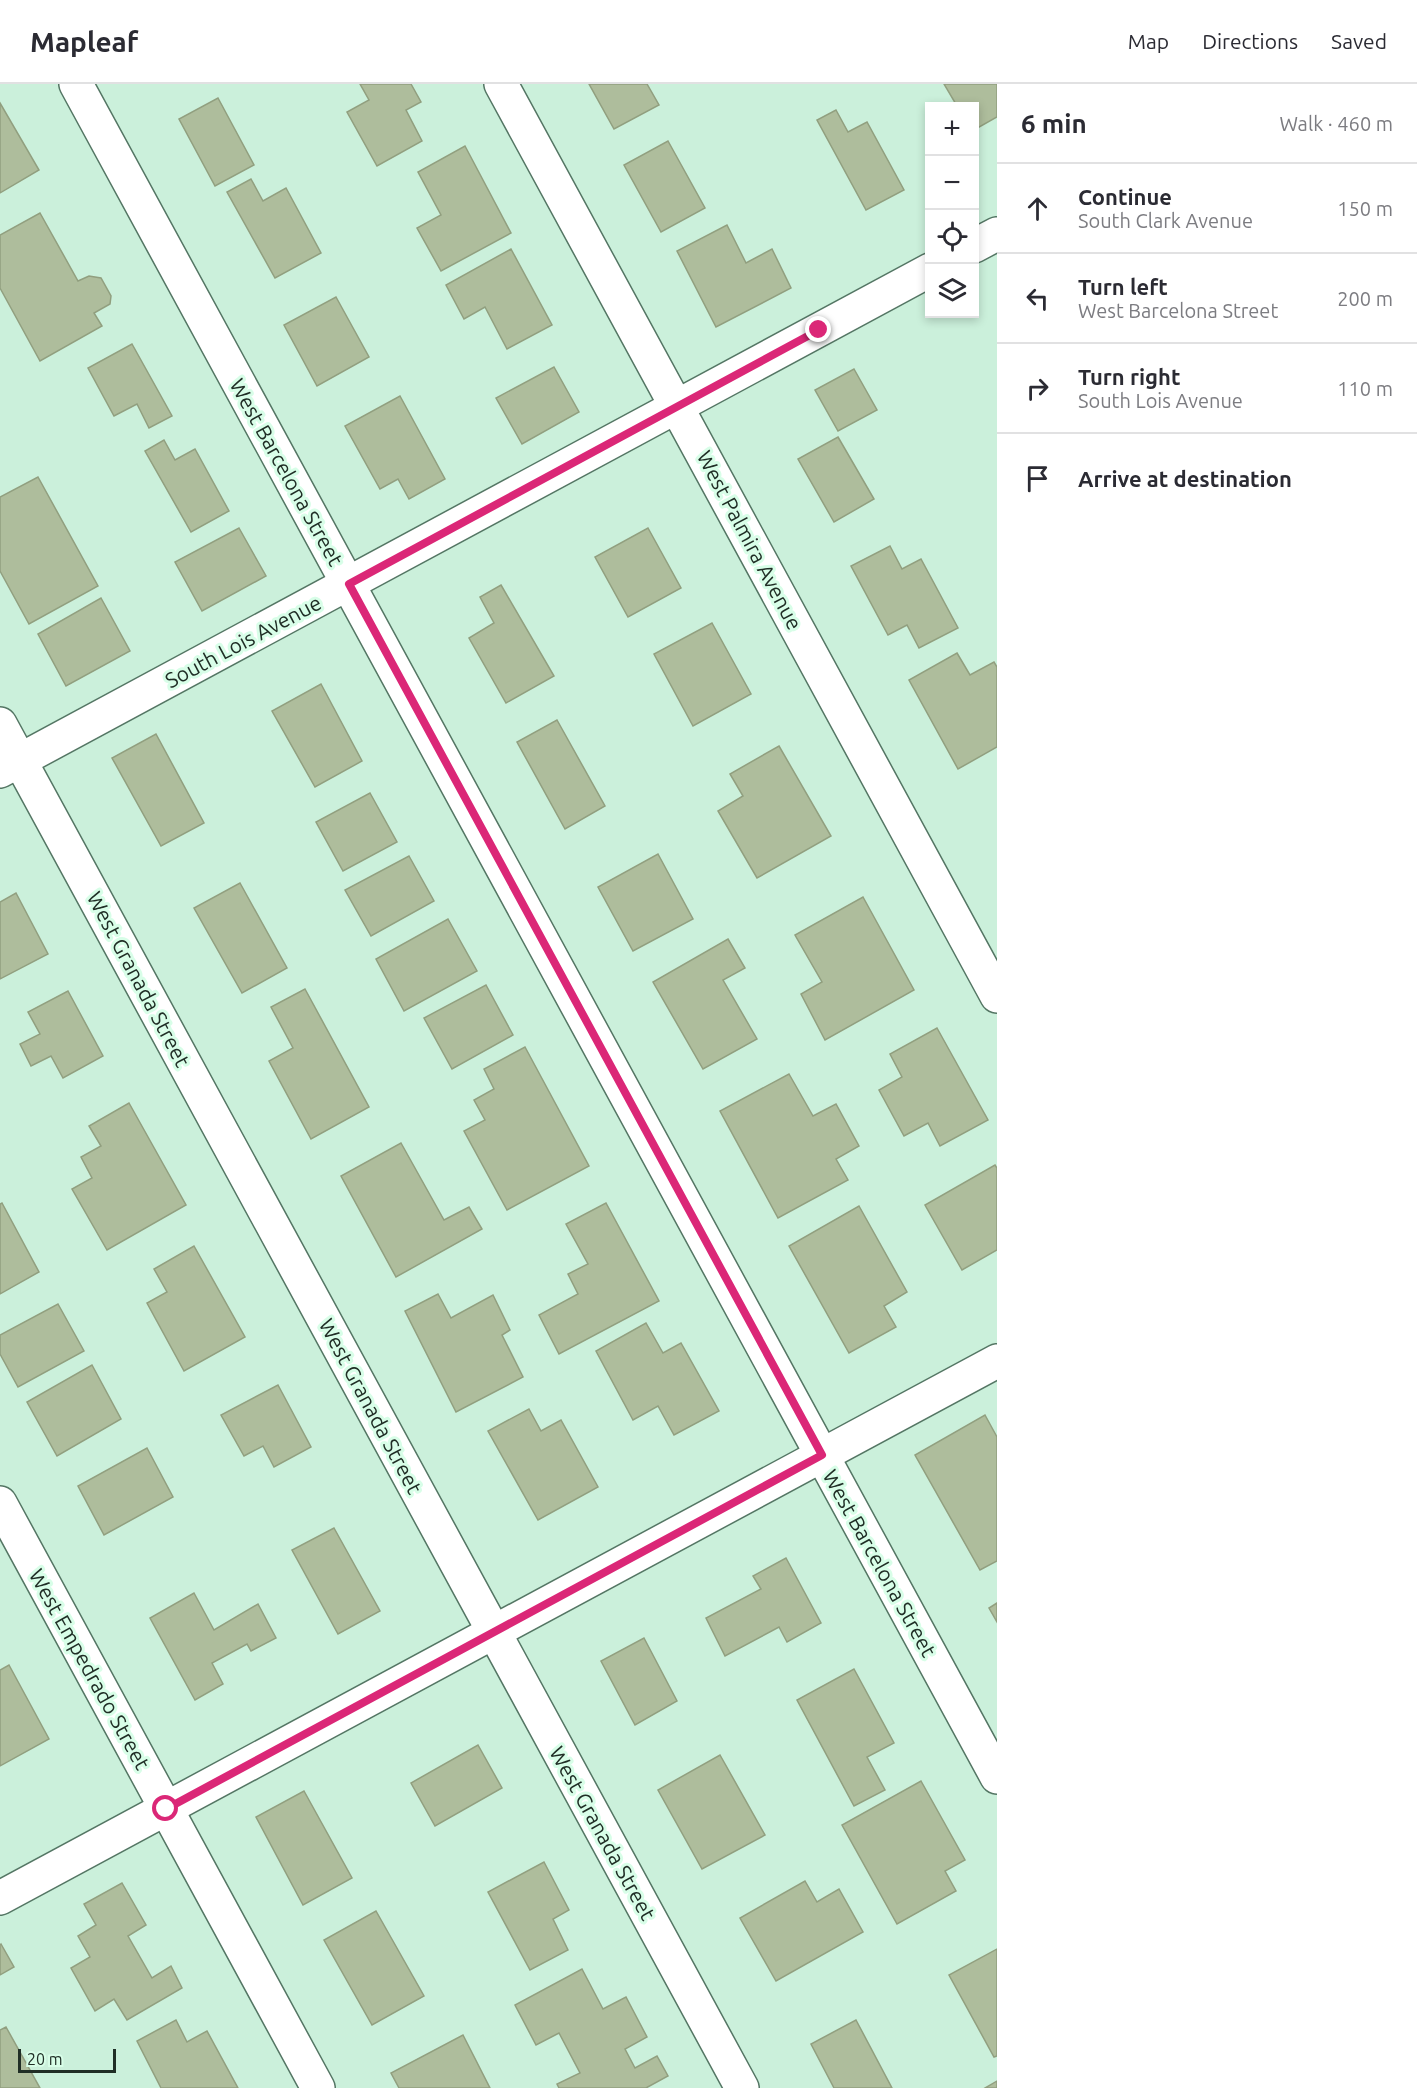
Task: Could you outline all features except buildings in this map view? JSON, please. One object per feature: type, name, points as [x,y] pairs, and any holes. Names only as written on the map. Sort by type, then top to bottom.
[{"type":"street","name":"West Barcelona Street","points":[[76,84],[997,1777]]},
{"type":"street","name":"West Palmira Avenue","points":[[501,84],[997,996]]},
{"type":"street","points":[[979,244],[997,234]]},
{"type":"street","name":"South Lois Avenue","points":[[10,766],[925,273]]},
{"type":"street","name":"West Granada Street","points":[[0,724],[10,766],[494,1633],[742,2088]]},
{"type":"street","points":[[0,1898],[997,1361]]},
{"type":"street","name":"West Empedrado Street","points":[[0,1503],[318,2088]]},
{"type":"route","points":[[166,1809],[822,1455],[349,584],[819,330]]}]
